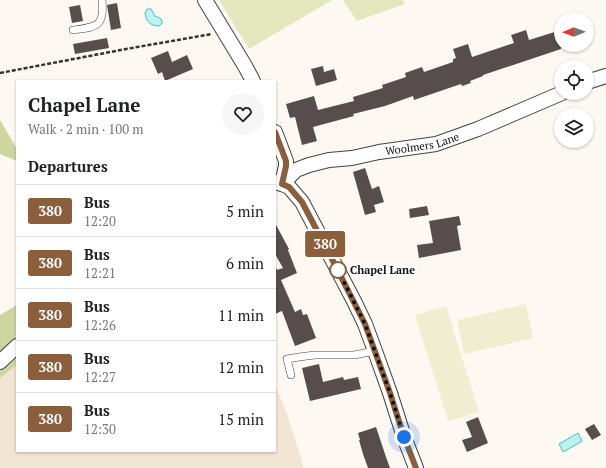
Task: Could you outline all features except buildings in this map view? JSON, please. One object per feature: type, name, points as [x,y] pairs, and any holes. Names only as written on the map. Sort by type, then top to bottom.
[{"type":"street","points":[[205,0],[252,80]]},
{"type":"street","points":[[594,80],[606,76]]},
{"type":"street","name":"Woolmers Lane","points":[[278,183],[296,170],[329,160],[352,158],[379,152],[436,144],[478,129],[554,96]]},
{"type":"street","points":[[276,135],[286,161],[286,166],[278,183],[289,187],[302,202],[365,324],[416,468]]},
{"type":"street","points":[[0,362],[16,347]]},
{"type":"lane","points":[[73,30],[92,28],[97,25],[102,16],[102,0]]},
{"type":"lane","points":[[291,375],[287,359],[299,356],[354,355],[375,351]]},
{"type":"path","points":[[0,73],[224,32]]},
{"type":"shaded area","points":[[16,366],[16,452],[276,452],[276,386],[287,414],[304,468],[0,468],[0,378]]},
{"type":"green space","points":[[219,0],[332,0],[249,49]]},
{"type":"green space","points":[[343,0],[403,0],[405,4],[357,21]]},
{"type":"green space","points":[[0,120],[16,147],[16,161],[0,154]]},
{"type":"green space","points":[[526,304],[533,338],[464,354],[457,320]]},
{"type":"green space","points":[[16,305],[16,366],[0,378],[0,315]]},
{"type":"green space","points":[[446,306],[479,412],[448,421],[415,315]]},
{"type":"water","points":[[147,9],[151,9],[155,16],[160,18],[162,23],[159,26],[153,25],[147,21],[145,13]]},
{"type":"water","points":[[578,433],[582,441],[563,452],[559,444]]},
{"type":"bus line","name":"380","points":[[276,134],[286,161],[282,184],[289,187],[302,202],[365,324],[416,468]]},
{"type":"place","name":"Chapel Lane","points":[[338,270]]},
{"type":"route","points":[[338,270],[365,324],[404,437]]}]
